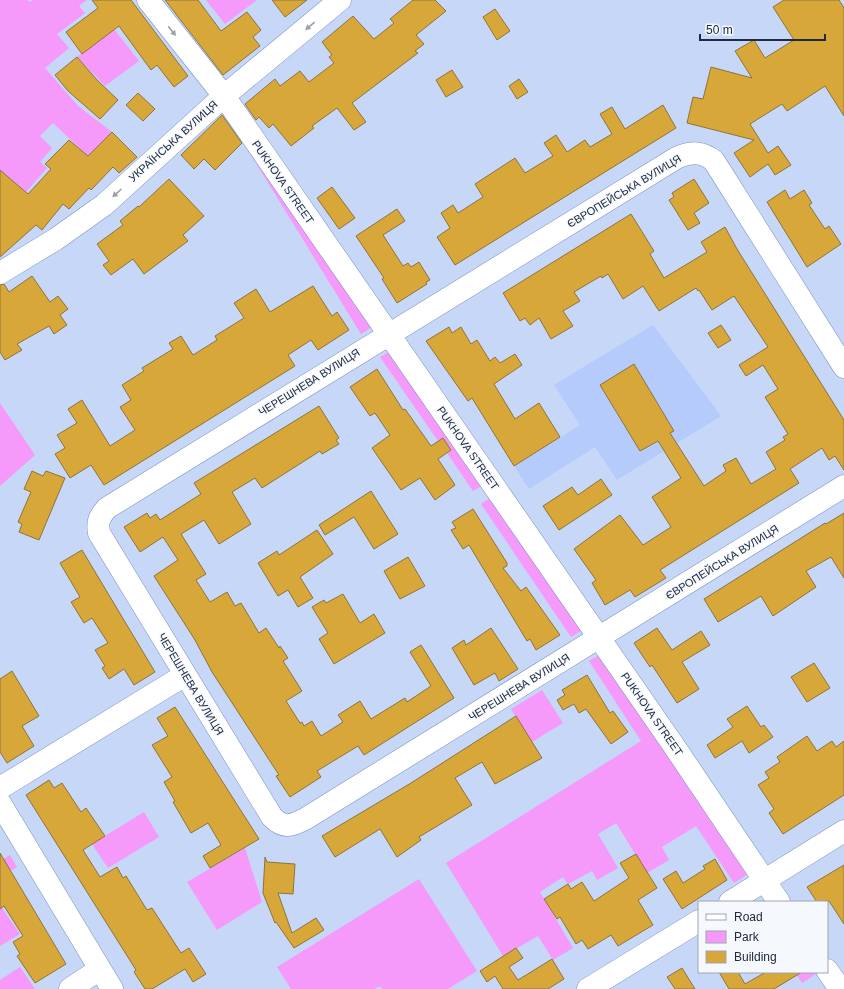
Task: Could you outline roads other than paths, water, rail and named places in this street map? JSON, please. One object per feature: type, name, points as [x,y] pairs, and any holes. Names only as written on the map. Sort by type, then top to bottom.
[{"type":"street","name":"PUKHOVA STREET","points":[[148,0],[224,96],[389,333],[778,901]]},
{"type":"street","name":"УКРАЇНСЬКА ВУЛИЦЯ","points":[[0,273],[82,222],[104,205],[224,96],[340,0]]},
{"type":"street","name":"ЄВРОПЕЙСЬКА ВУЛИЦЯ","points":[[389,333],[678,157],[699,153],[706,155],[714,161],[844,367]]},
{"type":"street","name":"ЧЕРЕШНЕВА ВУЛИЦЯ","points":[[389,333],[107,508],[99,517],[98,534],[272,816],[278,823],[286,825],[305,819],[599,638]]},
{"type":"street","name":"ЄВРОПЕЙСЬКА ВУЛИЦЯ","points":[[599,638],[844,486]]},
{"type":"street","points":[[0,788],[185,675]]},
{"type":"street","points":[[0,803],[112,989]]},
{"type":"street","points":[[732,901],[844,831]]},
{"type":"street","points":[[588,989],[698,922]]},
{"type":"street","points":[[70,989],[100,969]]},
{"type":"street","points":[[828,971],[840,989]]}]
